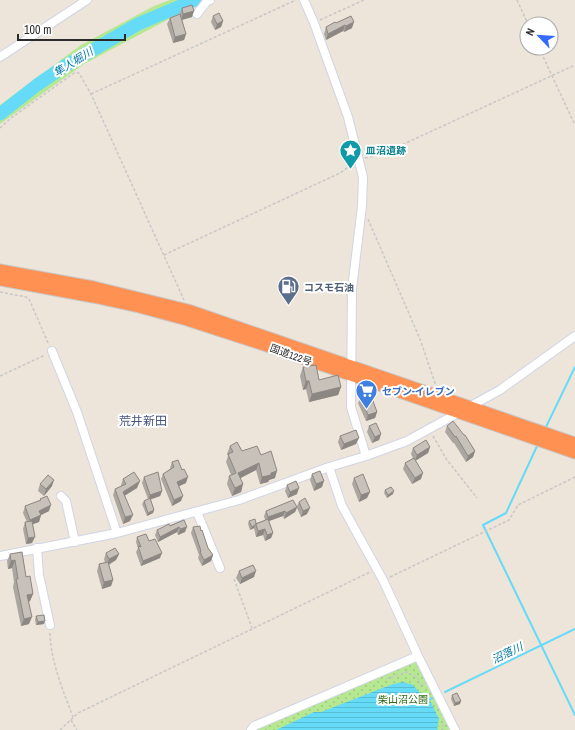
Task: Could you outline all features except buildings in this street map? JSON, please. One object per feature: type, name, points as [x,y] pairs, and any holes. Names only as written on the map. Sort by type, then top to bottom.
[{"type":"highway","name":"国道122号","points":[[0,270],[94,287],[188,310],[460,413],[575,453]]},
{"type":"highway","name":"国道122号","points":[[0,280],[93,297],[160,313],[351,371],[438,395],[575,443]]},
{"type":"street","points":[[0,57],[87,0]]},
{"type":"street","points":[[197,14],[210,0]]},
{"type":"street","points":[[304,0],[314,23],[348,117],[363,177],[362,206],[352,289],[351,407],[366,456]]},
{"type":"street","points":[[0,556],[118,533],[197,512],[239,500],[329,466],[366,456],[407,441],[500,390],[575,336]]},
{"type":"street","points":[[52,352],[77,412],[118,533]]},
{"type":"street","points":[[329,466],[342,506],[383,580],[418,656],[455,730]]},
{"type":"street","points":[[61,496],[64,498],[68,506],[76,542]]},
{"type":"street","points":[[197,512],[220,568]]},
{"type":"street","points":[[37,548],[39,575],[50,625]]},
{"type":"street","points":[[251,730],[254,726],[418,656]]},
{"type":"path","points":[[90,94],[297,0]]},
{"type":"path","points":[[314,23],[364,0]]},
{"type":"path","points":[[517,0],[524,16]]},
{"type":"path","points":[[543,56],[575,125]]},
{"type":"path","points":[[164,255],[340,173],[359,159],[382,154],[575,65]]},
{"type":"path","points":[[0,128],[11,118],[74,73],[79,73],[82,76],[188,310]]},
{"type":"path","points":[[362,206],[420,339],[436,383],[438,395]]},
{"type":"path","points":[[0,292],[26,297],[29,299],[52,352],[0,376]]},
{"type":"path","points":[[430,429],[447,460],[477,498]]},
{"type":"path","points":[[383,580],[509,520],[518,505],[575,477]]},
{"type":"path","points":[[60,730],[78,713],[376,569]]},
{"type":"path","points":[[234,579],[252,628]]},
{"type":"path","points":[[50,625],[51,650],[54,665],[74,718]]},
{"type":"path","points":[[380,681],[407,672],[417,676],[421,685],[427,682]]},
{"type":"path","points":[[71,720],[76,730]]},
{"type":"path","points":[[444,730],[442,726],[446,722]]},
{"type":"green space","points":[[170,0],[187,0],[157,12],[63,63],[38,80],[0,111],[0,105],[81,45],[154,6]]},
{"type":"green space","points":[[199,0],[205,0],[84,64],[0,124],[0,117],[32,91],[63,70],[145,23]]},
{"type":"green space","name":"柴山沼公園","points":[[414,660],[420,664],[453,730],[254,730]]},
{"type":"water","name":"柴山沼公園","points":[[403,682],[413,685],[419,692],[427,694],[439,719],[438,730],[276,730],[314,712],[321,712],[393,684]]},
{"type":"waterway","name":"隼人堀川","points":[[0,114],[37,85],[65,66],[138,24],[195,0]]},
{"type":"waterway","points":[[545,429],[575,367]]},
{"type":"waterway","points":[[538,444],[506,513],[483,525],[575,715]]},
{"type":"waterway","name":"沼落川","points":[[445,692],[575,629]]},
{"type":"place","name":"皿沼遺跡","points":[[351,170]]},
{"type":"place","name":"コスモ石油","points":[[288,306]]},
{"type":"place","name":"セブン-イレブン","points":[[367,410]]},
{"type":"district","name":"荒井新田","points":[[143,421]]}]
